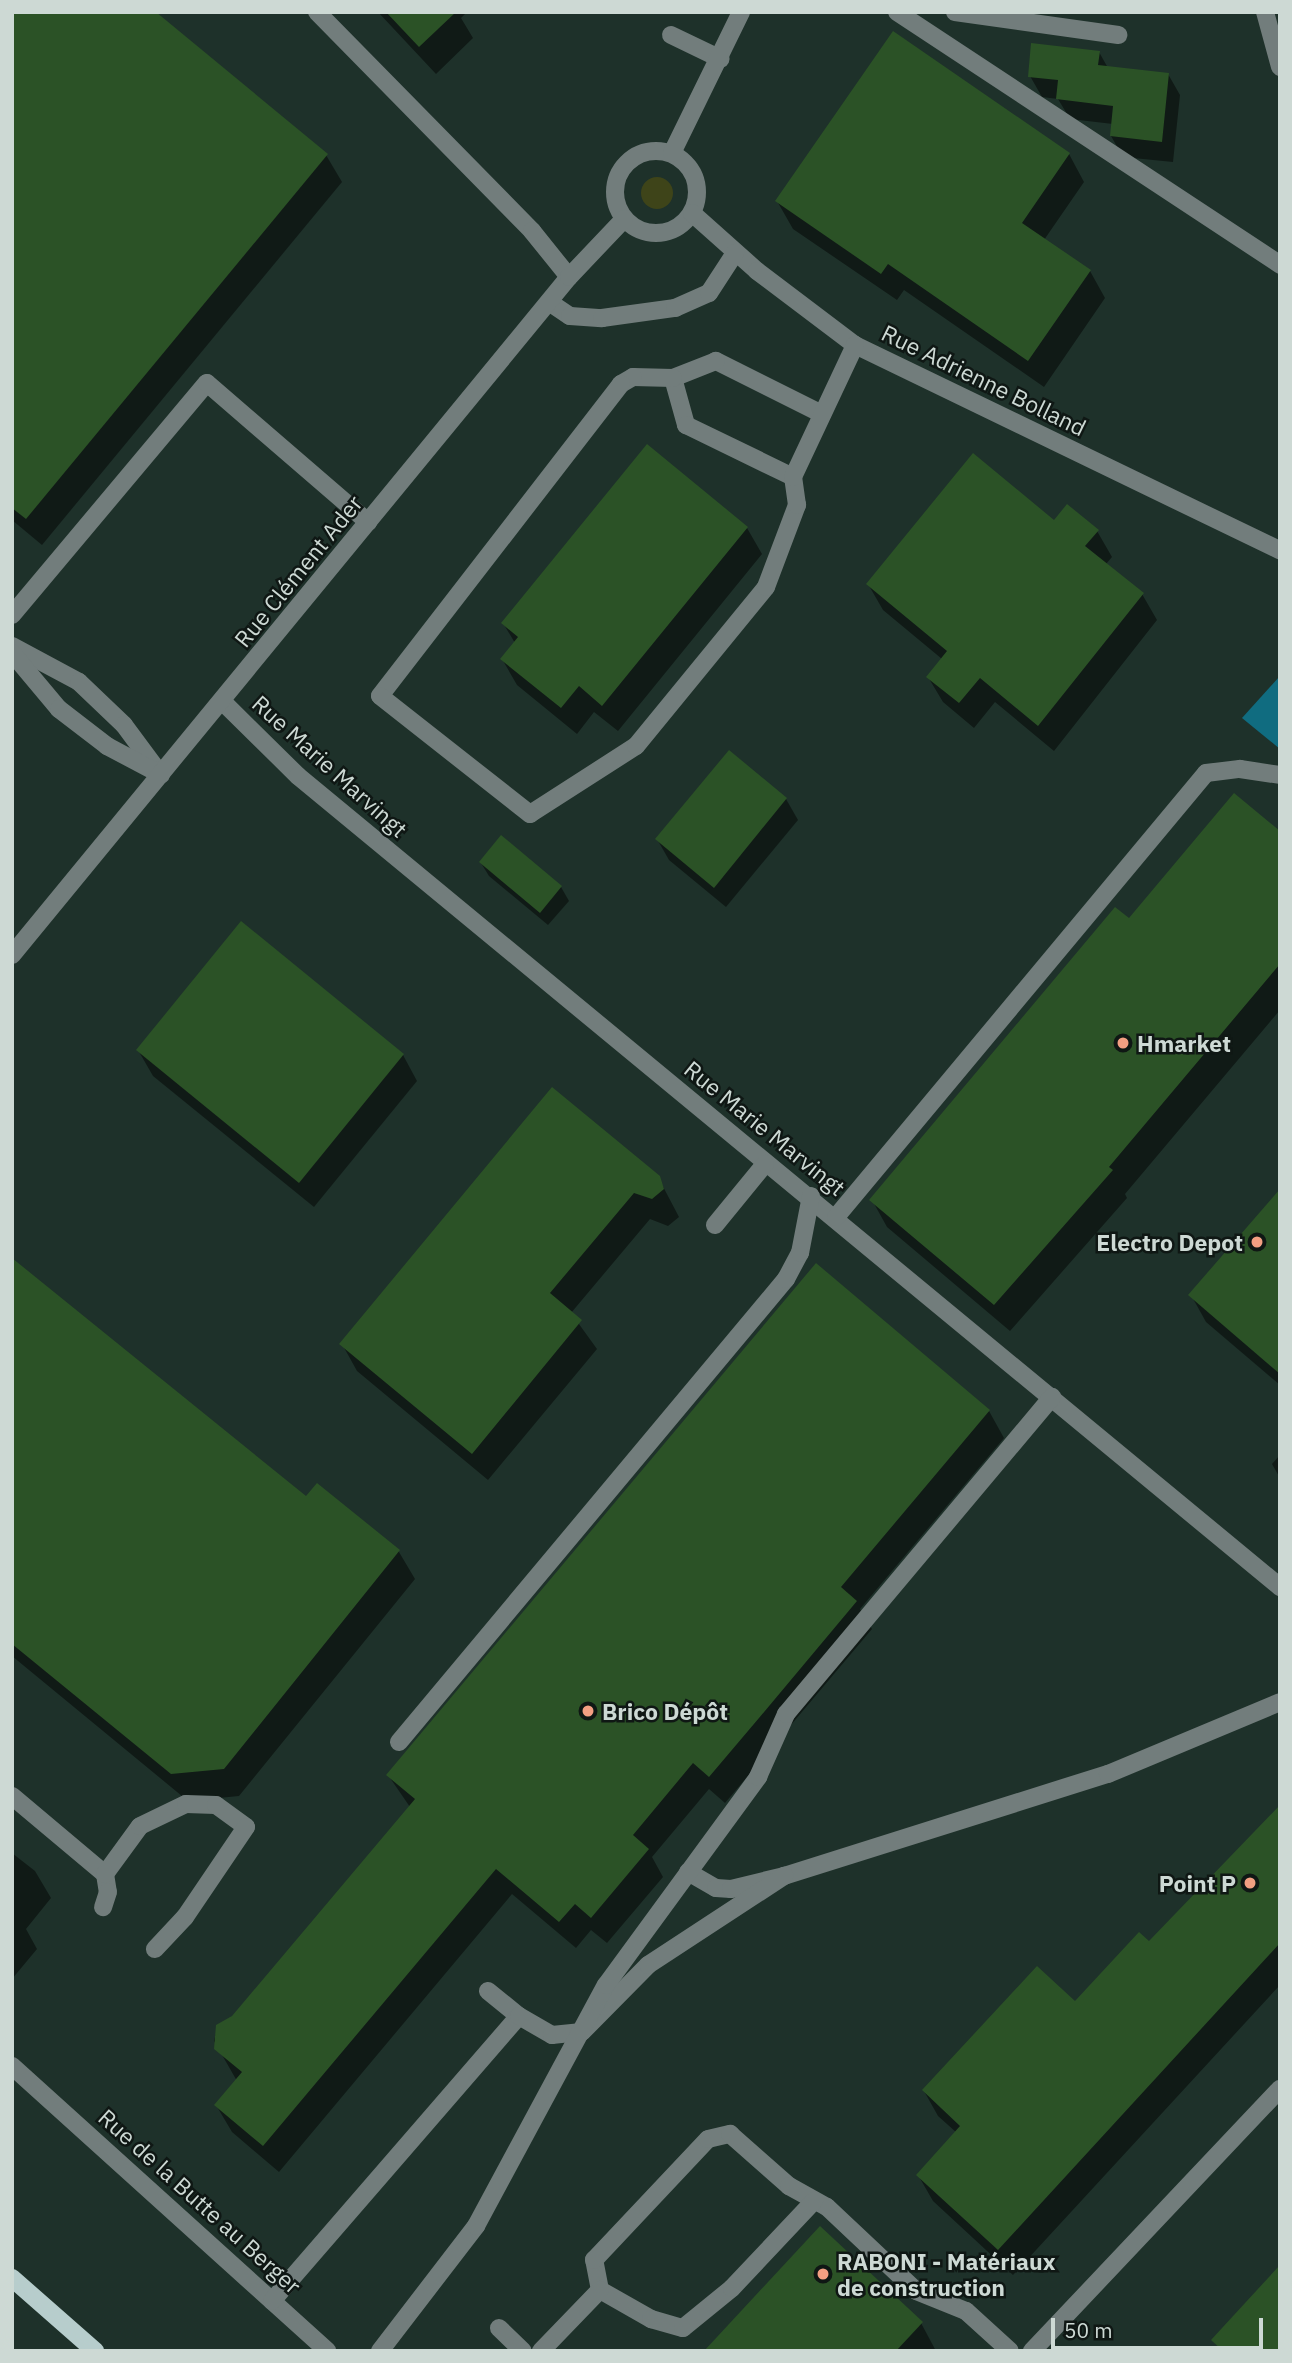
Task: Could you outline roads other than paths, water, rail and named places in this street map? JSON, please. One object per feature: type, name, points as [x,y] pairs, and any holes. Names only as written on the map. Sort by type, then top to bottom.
[{"type":"main road","points":[[12,2278],[95,2351]]},
{"type":"street","points":[[317,12],[532,231],[569,277]]},
{"type":"street","points":[[671,153],[721,59],[741,12]]},
{"type":"street","points":[[897,12],[1280,265]]},
{"type":"street","points":[[955,12],[1118,35]]},
{"type":"street","points":[[1265,12],[1280,67]]},
{"type":"street","points":[[671,35],[721,59]]},
{"type":"street","points":[[644,152],[671,153],[690,167],[696,178],[692,213],[673,230],[660,233],[634,228],[624,219],[614,194],[622,168],[644,152]]},
{"type":"street","name":"Rue Adrienne Bolland","points":[[692,213],[735,253],[855,345],[1280,550]]},
{"type":"street","name":"Rue Clément Ader","points":[[12,955],[223,702],[569,277],[624,219]]},
{"type":"street","points":[[549,302],[570,316],[602,318],[675,308],[709,293],[735,253]]},
{"type":"street","points":[[822,414],[716,361],[673,378],[633,377],[621,384],[380,696],[530,814],[636,746],[766,587],[797,505],[793,477],[855,345]]},
{"type":"street","points":[[673,378],[687,425],[793,477]]},
{"type":"street","points":[[12,615],[207,383],[368,522]]},
{"type":"street","points":[[12,646],[79,682],[124,725],[160,775]]},
{"type":"street","points":[[12,653],[59,709],[107,746],[160,775]]},
{"type":"street","name":"Rue Marie Marvingt","points":[[223,702],[298,776],[765,1164],[811,1196],[1280,1587]]},
{"type":"street","points":[[836,1217],[1206,773],[1240,769],[1280,775]]},
{"type":"street","points":[[715,1225],[765,1164]]},
{"type":"street","points":[[398,1742],[786,1279],[800,1253],[811,1196]]},
{"type":"street","points":[[380,2351],[476,2226],[606,1985],[758,1777],[786,1714],[1052,1397]]},
{"type":"street","points":[[688,1872],[716,1888],[731,1889],[784,1876],[1108,1774],[1280,1702]]},
{"type":"street","points":[[12,1796],[105,1874],[108,1892],[103,1907]]},
{"type":"street","points":[[105,1874],[140,1826],[186,1804],[216,1805],[246,1827],[185,1917],[155,1949]]},
{"type":"street","points":[[488,1991],[519,2016],[552,2035],[582,2032],[648,1965],[784,1876]]},
{"type":"street","points":[[272,2301],[519,2016]]},
{"type":"street","points":[[12,2066],[39,2088]]},
{"type":"street","points":[[12,2074],[39,2088]]},
{"type":"street","name":"Rue de la Butte au Berger","points":[[39,2088],[327,2351]]},
{"type":"street","points":[[1032,2351],[1280,2089]]},
{"type":"street","points":[[814,2201],[732,2288],[683,2328],[651,2319],[600,2290],[594,2260],[708,2139],[730,2134],[789,2186],[827,2207],[916,2291],[965,2311],[1010,2351]]},
{"type":"street","points":[[541,2351],[600,2290]]},
{"type":"street","points":[[499,2328],[523,2351]]},
{"type":"water","points":[[1280,676],[1280,749],[1242,718]]},
{"type":"place","name":"Hmarket","points":[[1123,1043]]},
{"type":"place","name":"Electro Depot","points":[[1257,1242]]},
{"type":"place","name":"Brico Dépôt","points":[[588,1711]]},
{"type":"place","name":"Point P","points":[[1250,1883]]},
{"type":"place","name":"RABONI - Matériaux de construction","points":[[823,2274]]}]
